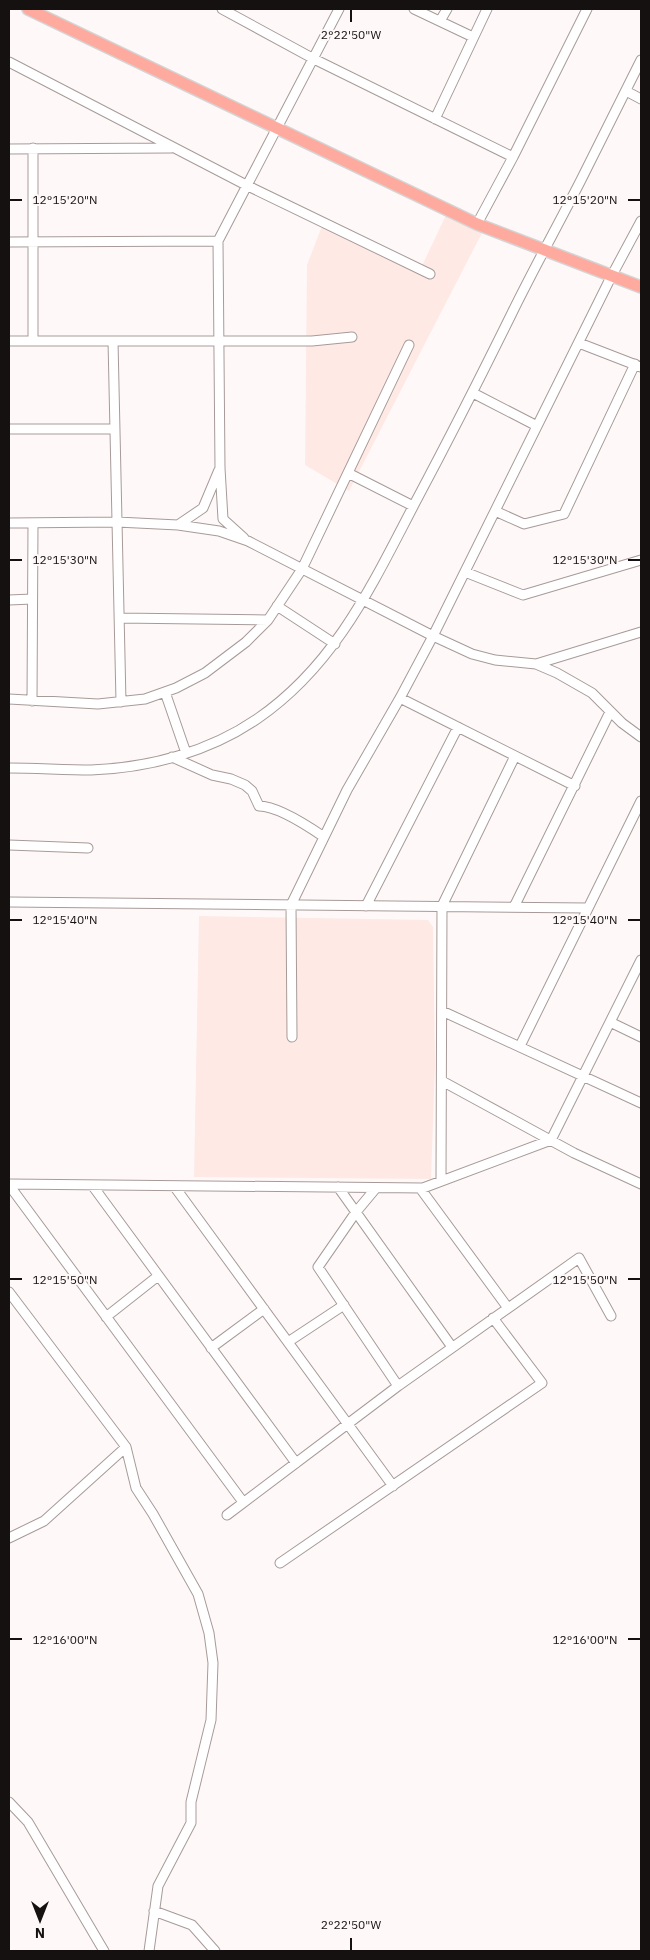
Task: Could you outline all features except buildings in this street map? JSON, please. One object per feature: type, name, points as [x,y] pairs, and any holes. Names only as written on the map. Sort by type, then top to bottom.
[{"type":"main road","points":[[28,9],[477,224],[641,287]]},
{"type":"street","points":[[224,9],[314,59],[513,157]]},
{"type":"street","points":[[248,541],[223,519],[220,468],[218,241],[339,9]]},
{"type":"street","points":[[414,9],[473,37]]},
{"type":"street","points":[[440,21],[447,9]]},
{"type":"street","points":[[435,119],[487,9]]},
{"type":"street","points":[[477,224],[513,157],[587,9]]},
{"type":"street","points":[[9,768],[92,770],[123,767],[186,754],[224,738],[256,719],[305,679],[335,644],[364,601],[473,393],[543,250],[580,182],[641,60]]},
{"type":"street","points":[[9,62],[248,186],[430,274]]},
{"type":"street","points":[[626,91],[641,99]]},
{"type":"street","points":[[9,148],[174,148]]},
{"type":"street","points":[[33,148],[34,341]]},
{"type":"street","points":[[292,1037],[291,905],[347,790],[433,636],[611,277],[641,221]]},
{"type":"street","points":[[9,242],[218,241]]},
{"type":"street","points":[[9,341],[312,341],[352,337]]},
{"type":"street","points":[[113,341],[121,702]]},
{"type":"street","points":[[496,510],[524,524],[564,514],[638,366],[579,343]]},
{"type":"street","points":[[9,699],[76,704],[145,699],[165,692],[205,673],[246,642],[268,620],[302,569],[410,345]]},
{"type":"street","points":[[473,393],[538,426]]},
{"type":"street","points":[[9,429],[115,429]]},
{"type":"street","points":[[178,525],[203,508],[220,468]]},
{"type":"street","points":[[348,473],[413,506]]},
{"type":"street","points":[[9,524],[117,522],[178,525],[219,531],[248,541],[472,654],[496,660],[536,664],[557,672],[592,693],[622,724],[641,737]]},
{"type":"street","points":[[32,701],[33,523]]},
{"type":"street","points":[[465,572],[524,595],[641,560]]},
{"type":"street","points":[[9,600],[32,599]]},
{"type":"street","points":[[277,606],[335,644]]},
{"type":"street","points":[[119,618],[268,620]]},
{"type":"street","points":[[536,664],[641,632]]},
{"type":"street","points":[[165,692],[186,754]]},
{"type":"street","points":[[400,698],[575,786]]},
{"type":"street","points":[[514,907],[610,712]]},
{"type":"street","points":[[366,906],[458,727]]},
{"type":"street","points":[[441,1181],[442,906],[515,756]]},
{"type":"street","points":[[172,757],[212,775],[231,779],[245,785],[252,791],[259,806],[268,806],[278,810],[324,837]]},
{"type":"street","points":[[520,1046],[641,801]]},
{"type":"street","points":[[9,845],[88,848]]},
{"type":"street","points":[[9,902],[588,908]]},
{"type":"street","points":[[9,1185],[420,1188],[441,1181],[552,1140],[641,960]]},
{"type":"street","points":[[442,1011],[641,1103]]},
{"type":"street","points":[[610,1022],[641,1037]]},
{"type":"street","points":[[442,1081],[574,1153],[641,1184]]},
{"type":"street","points":[[9,1185],[243,1502]]},
{"type":"street","points":[[92,1185],[296,1463]]},
{"type":"street","points":[[174,1186],[393,1486]]},
{"type":"street","points":[[338,1187],[452,1347]]},
{"type":"street","points":[[376,1188],[356,1212],[318,1267],[398,1386]]},
{"type":"street","points":[[420,1188],[508,1308]]},
{"type":"street","points":[[227,1514],[398,1386],[578,1258],[611,1316]]},
{"type":"street","points":[[106,1317],[158,1276]]},
{"type":"street","points":[[9,1292],[126,1447],[136,1488],[153,1514],[198,1594],[209,1633],[213,1663],[211,1720],[191,1802],[191,1823],[158,1886],[148,1951]]},
{"type":"street","points":[[288,1342],[344,1305]]},
{"type":"street","points":[[211,1348],[264,1309]]},
{"type":"street","points":[[280,1563],[542,1383],[493,1318]]},
{"type":"street","points":[[9,1538],[44,1520],[126,1447]]},
{"type":"street","points":[[9,1802],[28,1822],[104,1951]]},
{"type":"street","points":[[154,1911],[192,1925],[215,1951]]},
{"type":"shaded area","points":[[447,213],[483,231],[349,491],[305,465],[307,265],[322,226],[419,272]]},
{"type":"shaded area","points":[[199,916],[428,920],[433,927],[435,1064],[431,1179],[194,1177]]}]
